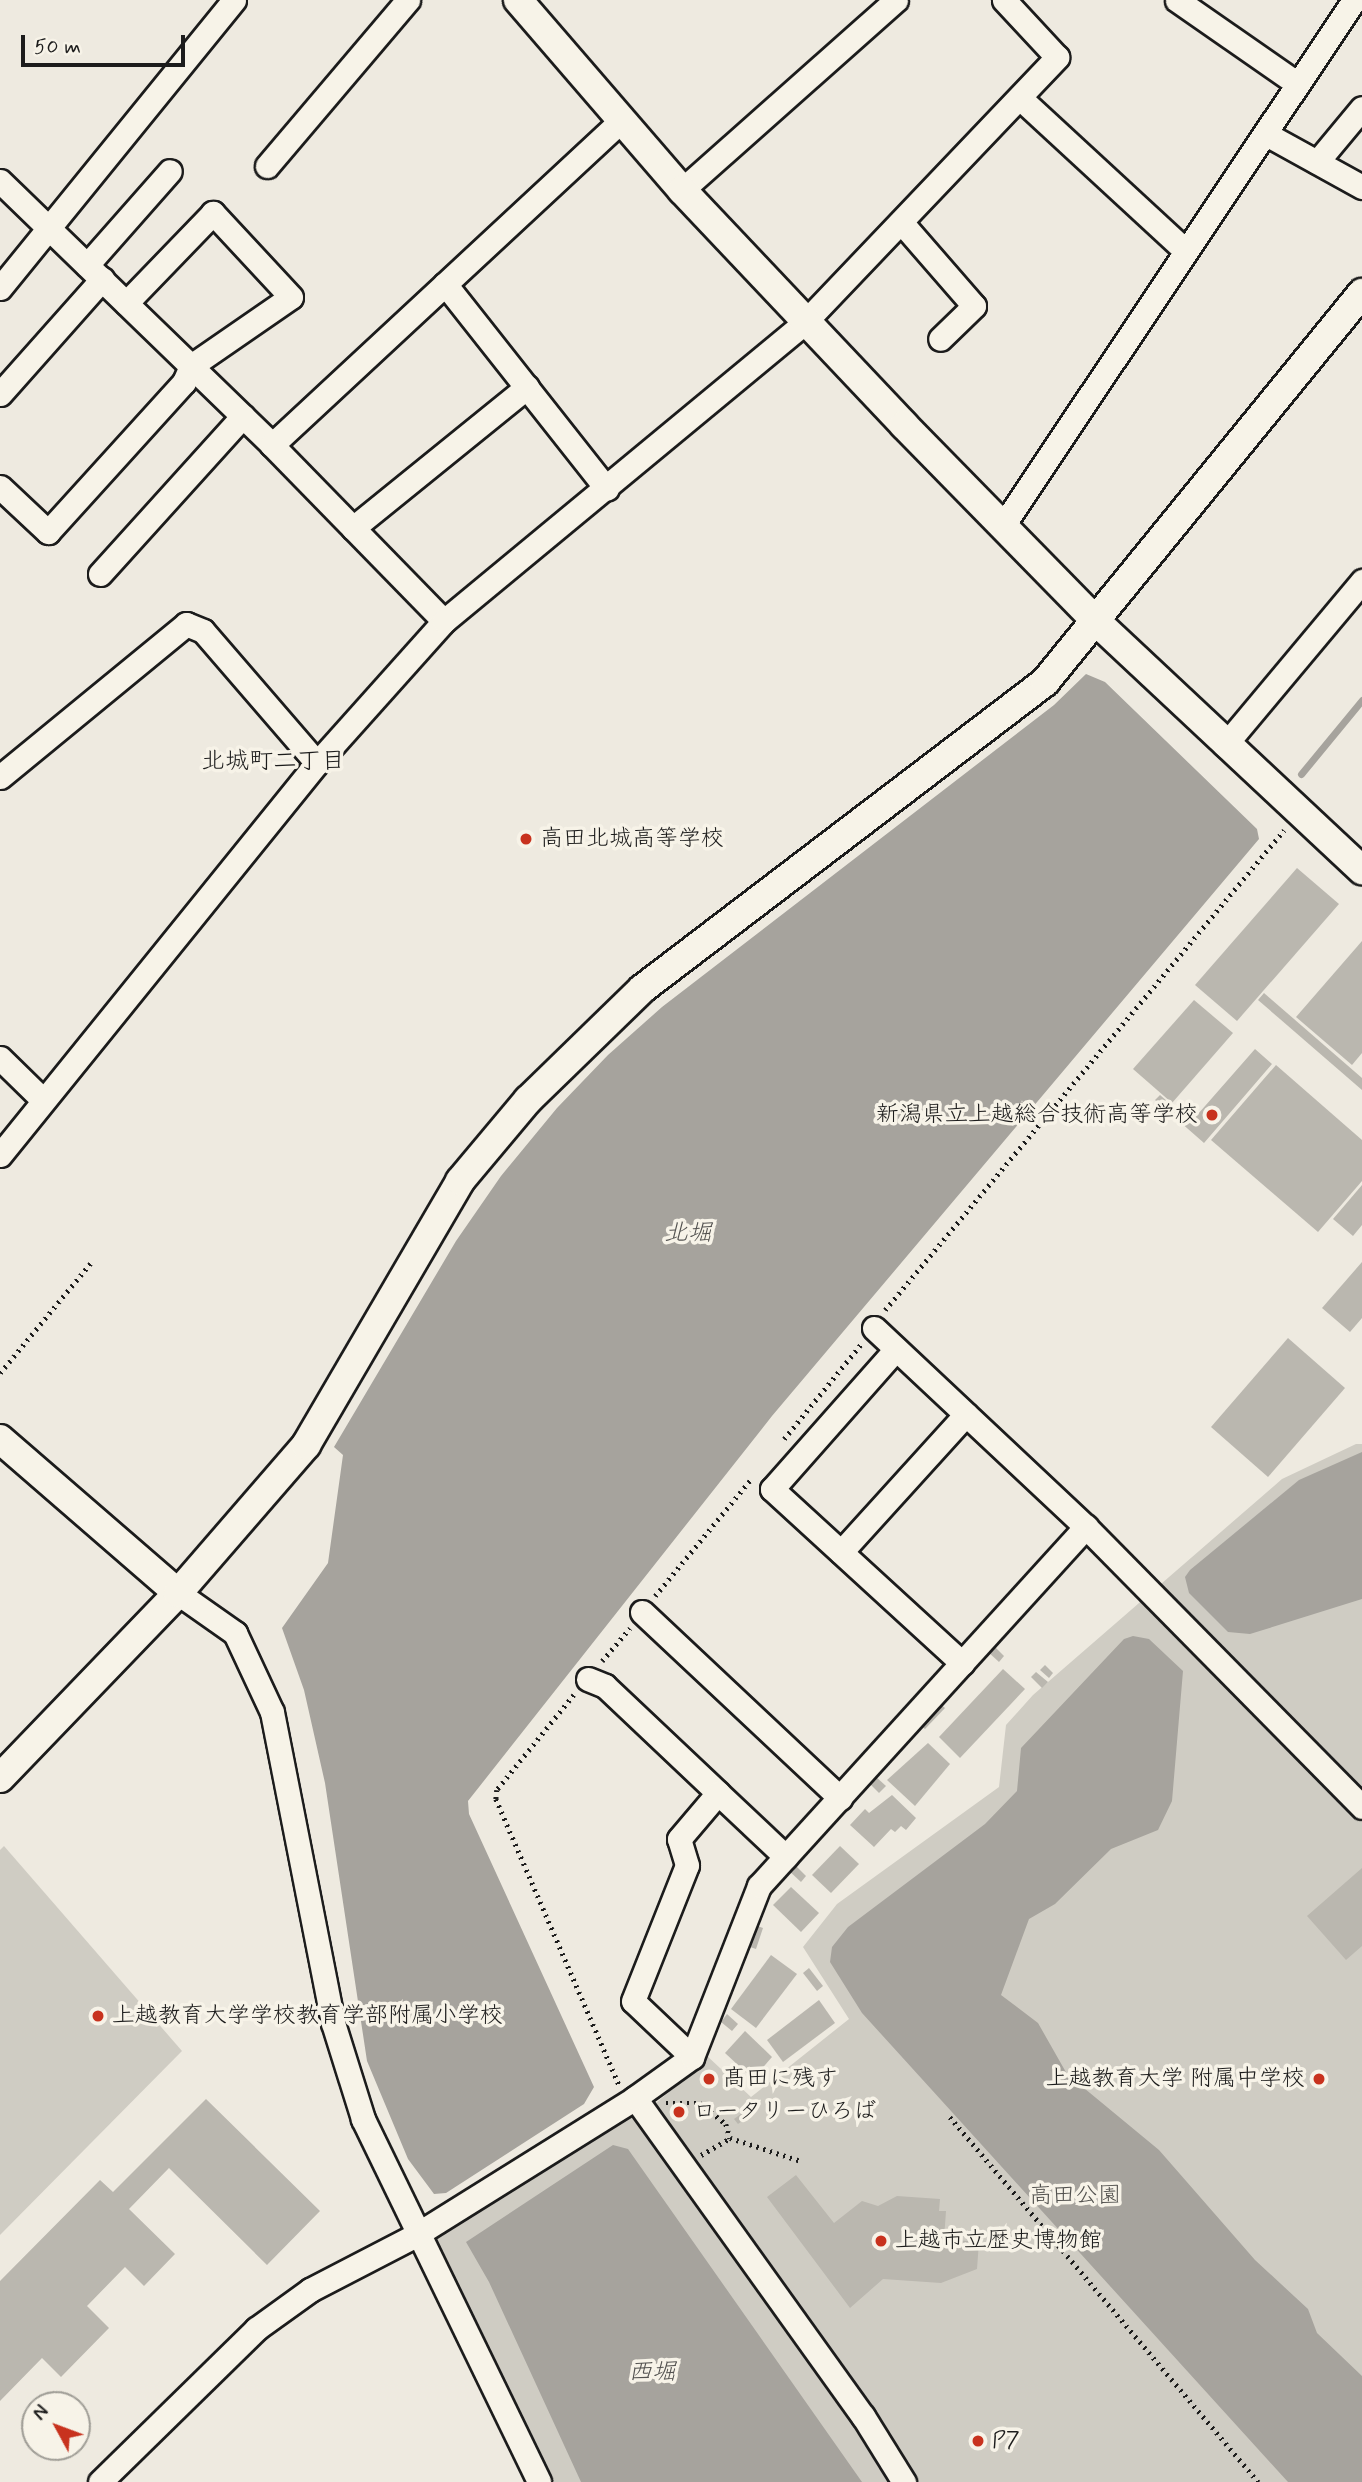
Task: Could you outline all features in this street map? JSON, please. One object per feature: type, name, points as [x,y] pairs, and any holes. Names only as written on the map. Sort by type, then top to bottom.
[{"type":"street","points":[[0,288],[234,0]]},
{"type":"street","points":[[267,166],[408,0]]},
{"type":"street","points":[[518,0],[682,190],[805,322],[1098,623],[1225,745],[1362,870]]},
{"type":"street","points":[[682,190],[896,0]]},
{"type":"street","points":[[0,1155],[317,762],[443,621],[607,489],[805,322],[1057,57],[1004,0]]},
{"type":"street","points":[[1177,0],[1298,84]]},
{"type":"street","points":[[1004,524],[1354,0]]},
{"type":"street","points":[[1020,98],[1185,250]]},
{"type":"street","points":[[1317,162],[1362,108]]},
{"type":"street","points":[[272,445],[621,121]]},
{"type":"street","points":[[1266,134],[1362,187]]},
{"type":"street","points":[[0,394],[170,171]]},
{"type":"street","points":[[0,180],[243,416],[443,621]]},
{"type":"street","points":[[0,487],[48,532],[184,382],[191,366],[291,297],[214,213],[126,303]]},
{"type":"street","points":[[901,222],[974,306],[940,339]]},
{"type":"street","points":[[446,284],[607,489]]},
{"type":"street","points":[[0,1778],[178,1593],[306,1445],[460,1181],[528,1100],[642,989],[1045,682],[1098,623],[1362,293]]},
{"type":"street","points":[[353,528],[527,387]]},
{"type":"street","points":[[100,574],[243,416]]},
{"type":"street","points":[[1225,745],[1362,581]]},
{"type":"street","points":[[0,777],[186,624],[203,631],[317,762]]},
{"type":"street","points":[[0,1058],[43,1100]]},
{"type":"street","points":[[874,1328],[1086,1527],[1362,1807]]},
{"type":"street","points":[[896,1349],[772,1489],[962,1664]]},
{"type":"street","points":[[841,1552],[966,1414]]},
{"type":"street","points":[[0,1439],[178,1593],[235,1633],[272,1712],[332,2023],[363,2119],[534,2480]]},
{"type":"street","points":[[100,2482],[256,2329],[310,2290],[416,2235],[635,2098],[692,2057],[756,1893],[1086,1527]]},
{"type":"street","points":[[642,1612],[840,1798]]},
{"type":"street","points":[[588,1679],[605,1686],[786,1857]]},
{"type":"street","points":[[692,2057],[633,2001],[687,1865],[679,1839],[718,1793]]},
{"type":"street","points":[[635,2098],[863,2416],[904,2482]]},
{"type":"path","points":[[874,1328],[1285,829]]},
{"type":"path","points":[[0,1373],[93,1260]]},
{"type":"path","points":[[658,2103],[700,2102],[726,2124],[730,2138]]},
{"type":"path","points":[[950,2117],[1258,2482]]},
{"type":"path","points":[[695,2160],[730,2138]]},
{"type":"path","points":[[730,2138],[801,2161]]},
{"type":"green space","name":"高田公園","points":[[1356,1444],[1362,1444],[1362,2482],[548,2482],[428,2241],[616,2118],[657,2102],[698,2068],[705,2054],[751,2097],[849,2019],[803,1947],[837,1904],[999,1787],[1006,1725],[1033,1695],[1282,1479]]},
{"type":"green space","points":[[4,1846],[182,2051],[0,2235],[0,1850]]},
{"type":"water","name":"北堀","points":[[1086,674],[1105,682],[1257,829],[1259,839],[772,1416],[468,1801],[469,1814],[594,2087],[584,2104],[446,2193],[434,2194],[408,2159],[367,2061],[325,1783],[304,1690],[282,1628],[328,1563],[343,1455],[334,1447],[456,1241],[501,1176],[557,1108],[608,1055],[662,1007],[1054,705]]},
{"type":"water","points":[[1362,1452],[1362,1599],[1250,1634],[1228,1632],[1189,1593],[1185,1577],[1190,1570],[1299,1480]]},
{"type":"water","points":[[1133,1636],[1149,1639],[1183,1671],[1172,1801],[1158,1830],[1111,1849],[1055,1904],[1029,1919],[1001,1995],[1038,2023],[1067,2074],[1159,2150],[1255,2260],[1308,2309],[1317,2333],[1362,2376],[1362,2482],[1288,2482],[862,2013],[830,1962],[832,1947],[848,1927],[985,1824],[1017,1791],[1021,1748],[1124,1639]]},
{"type":"water","name":"西堀","points":[[613,2145],[628,2149],[862,2482],[581,2482],[489,2282],[466,2242]]},
{"type":"building","points":[[1297,868],[1339,904],[1237,1021],[1195,985]]},
{"type":"building","points":[[1362,941],[1362,1053],[1352,1065],[1296,1017]]},
{"type":"building","points":[[1264,993],[1362,1078],[1362,1090],[1258,1000]]},
{"type":"building","points":[[1194,1000],[1233,1033],[1172,1103],[1133,1069]]},
{"type":"building","points":[[1255,1049],[1272,1064],[1204,1143],[1155,1100],[1160,1095],[1191,1122]]},
{"type":"building","points":[[1276,1065],[1362,1140],[1362,1181],[1318,1232],[1211,1140]]},
{"type":"building","points":[[1362,1185],[1362,1225],[1353,1236],[1333,1219]]},
{"type":"building","points":[[1362,1262],[1362,1318],[1350,1332],[1322,1308]]},
{"type":"building","points":[[1288,1338],[1345,1388],[1268,1477],[1211,1427]]},
{"type":"building","points":[[993,1645],[1004,1656],[999,1662],[987,1651]]},
{"type":"building","points":[[1045,1665],[1053,1673],[1049,1678],[1040,1670]]},
{"type":"building","points":[[1003,1669],[1025,1689],[960,1758],[939,1737]]},
{"type":"building","points":[[1036,1672],[1048,1682],[1042,1688],[1031,1677]]},
{"type":"building","points":[[940,1704],[945,1708],[925,1729],[920,1725]]},
{"type":"building","points":[[928,1743],[950,1764],[915,1806],[887,1780]]},
{"type":"building","points":[[875,1776],[886,1786],[879,1793],[869,1783]]},
{"type":"building","points":[[892,1795],[916,1818],[906,1830],[901,1826],[895,1832],[891,1829],[874,1847],[850,1825],[865,1809],[869,1813]]},
{"type":"building","points":[[840,1846],[859,1864],[831,1893],[812,1875]]},
{"type":"building","points":[[794,1864],[806,1876],[801,1882],[788,1870]]},
{"type":"building","points":[[1362,1868],[1362,1946],[1346,1960],[1307,1916]]},
{"type":"building","points":[[791,1887],[819,1913],[801,1932],[773,1905]]},
{"type":"building","points":[[755,1925],[763,1928],[756,1949],[747,1946]]},
{"type":"building","points":[[771,1955],[797,1974],[756,2028],[731,2009]]},
{"type":"building","points":[[809,1968],[823,1986],[817,1991],[803,1973]]},
{"type":"building","points":[[819,2000],[835,2023],[783,2062],[767,2040]]},
{"type":"building","points":[[727,2014],[738,2024],[732,2031],[721,2022]]},
{"type":"building","points":[[745,2031],[772,2057],[753,2079],[725,2053]]},
{"type":"building","points":[[206,2099],[320,2211],[267,2265],[169,2168],[129,2209],[175,2254],[144,2286],[125,2267],[87,2306],[109,2328],[61,2377],[42,2358],[0,2401],[0,2281],[100,2180],[113,2192]]},
{"type":"building","points":[[745,2111],[749,2116],[738,2124],[734,2119]]},
{"type":"building","name":"上越市立歴史博物館","points":[[796,2175],[834,2223],[862,2201],[878,2206],[897,2196],[940,2199],[939,2211],[946,2211],[944,2239],[979,2242],[977,2269],[941,2283],[883,2279],[850,2308],[767,2197]]},
{"type":"waterway","points":[[1301,774],[1362,700]]},
{"type":"place","name":"高田北城高等学校","points":[[526,839]]},
{"type":"place","name":"新潟県立上越総合技術高等学校","points":[[1212,1115]]},
{"type":"place","name":"上越教育大学学校教育学部附属小学校","points":[[98,2016]]},
{"type":"place","name":"髙田に残す","points":[[709,2079]]},
{"type":"place","name":"上越教育大学 附属中学校","points":[[1319,2079]]},
{"type":"place","name":"ロータリーひろば","points":[[679,2112]]},
{"type":"place","name":"上越市立歴史博物館","points":[[881,2241]]},
{"type":"place","name":"P7","points":[[978,2441]]},
{"type":"district","name":"北城町二丁目","points":[[273,762]]}]
